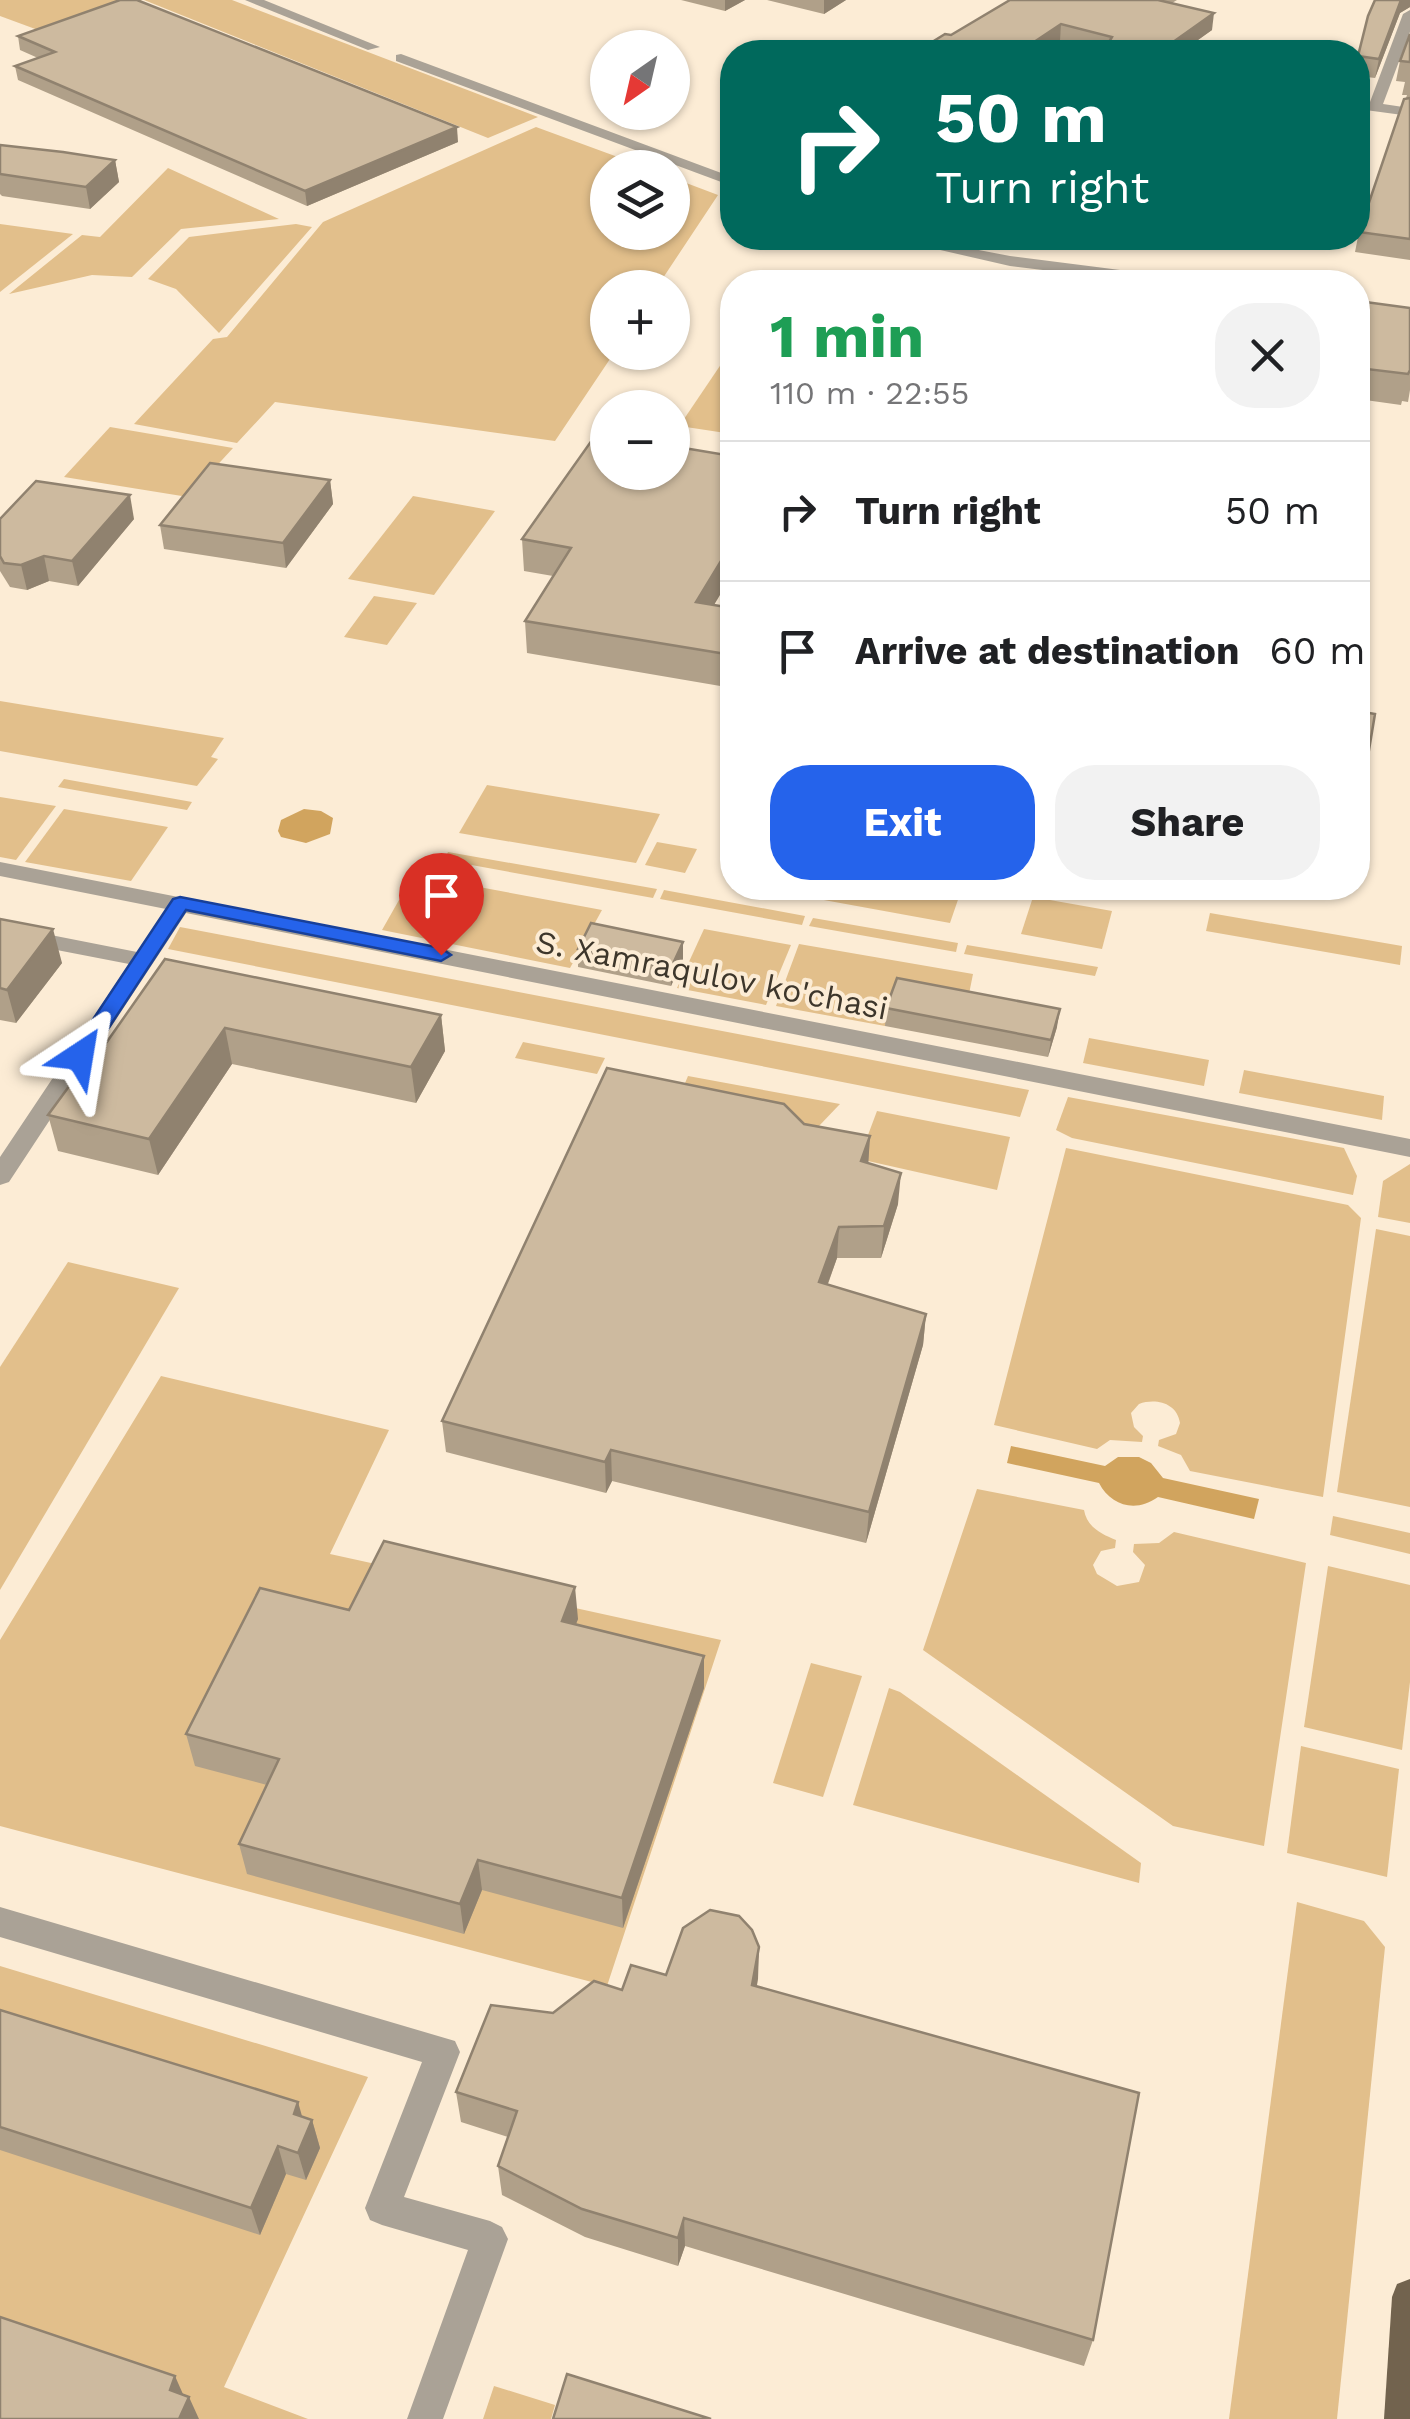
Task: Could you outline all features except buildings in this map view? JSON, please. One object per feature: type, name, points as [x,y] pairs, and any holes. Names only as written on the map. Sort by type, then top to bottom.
[{"type":"main road","points":[[1402,2419],[1410,2297]]},
{"type":"street","points":[[252,0],[373,46]]},
{"type":"street","points":[[1375,107],[1410,14]]},
{"type":"street","points":[[401,58],[720,178]]},
{"type":"street","points":[[1370,106],[1410,112]]},
{"type":"street","points":[[979,250],[1103,270]]},
{"type":"street","name":"S. Xamraqulov ko'chasi","points":[[0,869],[1410,1148]]},
{"type":"street","points":[[0,1176],[180,903]]},
{"type":"street","points":[[0,932],[143,960]]},
{"type":"street","points":[[0,1922],[444,2052],[382,2208],[490,2238],[424,2419]]},
{"type":"shaded area","points":[[0,0],[142,0],[57,37],[0,16]]},
{"type":"shaded area","points":[[144,0],[232,0],[538,117],[488,138]]},
{"type":"shaded area","points":[[536,127],[599,150],[590,150],[590,250],[682,250],[668,270],[590,270],[590,370],[603,370],[555,441],[275,402],[237,443],[134,424],[213,339],[227,337],[323,222]]},
{"type":"shaded area","points":[[168,168],[279,219],[181,229],[132,277],[92,275],[9,294],[82,235],[100,237]]},
{"type":"shaded area","points":[[690,184],[718,195],[690,237]]},
{"type":"shaded area","points":[[0,224],[73,234],[0,292]]},
{"type":"shaded area","points":[[296,224],[312,227],[219,333],[176,289],[148,279],[189,237]]},
{"type":"shaded area","points":[[720,366],[720,432],[690,428],[690,410]]},
{"type":"shaded area","points":[[110,427],[233,448],[188,497],[64,477]]},
{"type":"shaded area","points":[[413,496],[495,511],[434,595],[348,579]]},
{"type":"shaded area","points":[[374,596],[417,603],[387,645],[344,637]]},
{"type":"shaded area","points":[[0,701],[224,738],[211,757],[218,759],[197,786],[0,751]]},
{"type":"shaded area","points":[[64,779],[192,802],[187,810],[58,787]]},
{"type":"shaded area","points":[[487,785],[660,814],[636,863],[459,833]]},
{"type":"shaded area","points":[[0,797],[56,806],[16,860],[0,857]]},
{"type":"shaded area","points":[[64,809],[168,827],[131,881],[25,862]]},
{"type":"shaded area","points":[[304,809],[321,811],[333,818],[330,834],[306,843],[281,837],[281,820]]},
{"type":"shaded area","points":[[657,842],[697,849],[685,873],[645,865]]},
{"type":"shaded area","points":[[448,852],[657,889],[653,898],[444,860]]},
{"type":"shaded area","points":[[436,879],[602,910],[570,968],[382,930],[399,900],[422,904]]},
{"type":"shaded area","points":[[664,890],[805,916],[802,925],[660,899]]},
{"type":"shaded area","points":[[824,900],[958,900],[950,923]]},
{"type":"shaded area","points":[[1032,900],[1112,911],[1102,949],[1021,934]]},
{"type":"shaded area","points":[[1210,913],[1402,946],[1400,965],[1206,931]]},
{"type":"shaded area","points":[[813,918],[958,943],[956,952],[809,926]]},
{"type":"shaded area","points":[[180,927],[1029,1090],[1020,1117],[168,949]]},
{"type":"shaded area","points":[[704,929],[791,945],[766,1005],[677,988]]},
{"type":"shaded area","points":[[799,944],[973,974],[966,1009],[896,996],[885,1026],[776,1006]]},
{"type":"shaded area","points":[[967,945],[1098,967],[1095,976],[964,954]]},
{"type":"shaded area","points":[[1089,1038],[1209,1060],[1204,1086],[1083,1063]]},
{"type":"shaded area","points":[[523,1042],[605,1058],[597,1074],[515,1058]]},
{"type":"shaded area","points":[[1244,1070],[1384,1096],[1382,1120],[1239,1093]]},
{"type":"shaded area","points":[[688,1076],[840,1104],[818,1127],[678,1100]]},
{"type":"shaded area","points":[[1068,1097],[1344,1148],[1357,1176],[1353,1195],[1072,1138],[1056,1130]]},
{"type":"shaded area","points":[[877,1111],[1010,1137],[997,1190],[859,1159]]},
{"type":"shaded area","points":[[1066,1148],[1348,1205],[1361,1218],[1323,1497],[1190,1471],[1181,1455],[1158,1446],[1159,1440],[1176,1434],[1180,1423],[1175,1411],[1159,1402],[1139,1404],[1131,1413],[1134,1427],[1143,1436],[1142,1442],[1110,1440],[1097,1449],[994,1425]]},
{"type":"shaded area","points":[[1410,1164],[1410,1223],[1378,1217],[1383,1181]]},
{"type":"shaded area","points":[[1376,1229],[1410,1236],[1410,1507],[1337,1492]]},
{"type":"shaded area","points":[[68,1262],[179,1288],[0,1590],[0,1367]]},
{"type":"shaded area","points":[[161,1376],[389,1430],[330,1554],[721,1640],[607,1986],[0,1826],[0,1640]]},
{"type":"shaded area","points":[[1011,1446],[1105,1466],[1118,1457],[1139,1457],[1151,1463],[1163,1478],[1259,1499],[1254,1519],[1158,1497],[1141,1505],[1125,1505],[1110,1497],[1099,1483],[1007,1463]]},
{"type":"shaded area","points":[[977,1489],[1084,1510],[1091,1525],[1116,1540],[1115,1548],[1101,1551],[1093,1565],[1097,1574],[1117,1586],[1139,1582],[1145,1565],[1133,1552],[1134,1544],[1159,1543],[1174,1532],[1306,1563],[1264,1846],[1173,1826],[923,1650]]},
{"type":"shaded area","points":[[1333,1516],[1410,1533],[1410,1554],[1330,1535]]},
{"type":"shaded area","points":[[1328,1566],[1410,1585],[1410,1682],[1402,1750],[1304,1727]]},
{"type":"shaded area","points":[[811,1663],[862,1676],[823,1797],[773,1783]]},
{"type":"shaded area","points":[[889,1688],[1141,1863],[1139,1883],[853,1805]]},
{"type":"shaded area","points":[[1301,1746],[1399,1769],[1387,1877],[1287,1853]]},
{"type":"shaded area","points":[[1297,1902],[1364,1921],[1385,1947],[1337,2419],[1229,2419]]},
{"type":"shaded area","points":[[0,1966],[368,2077],[224,2387],[308,2419],[0,2419]]},
{"type":"shaded area","points":[[494,2386],[555,2405],[551,2419],[483,2419]]},
{"type":"route","points":[[80,1056],[180,903],[441,955]]}]
